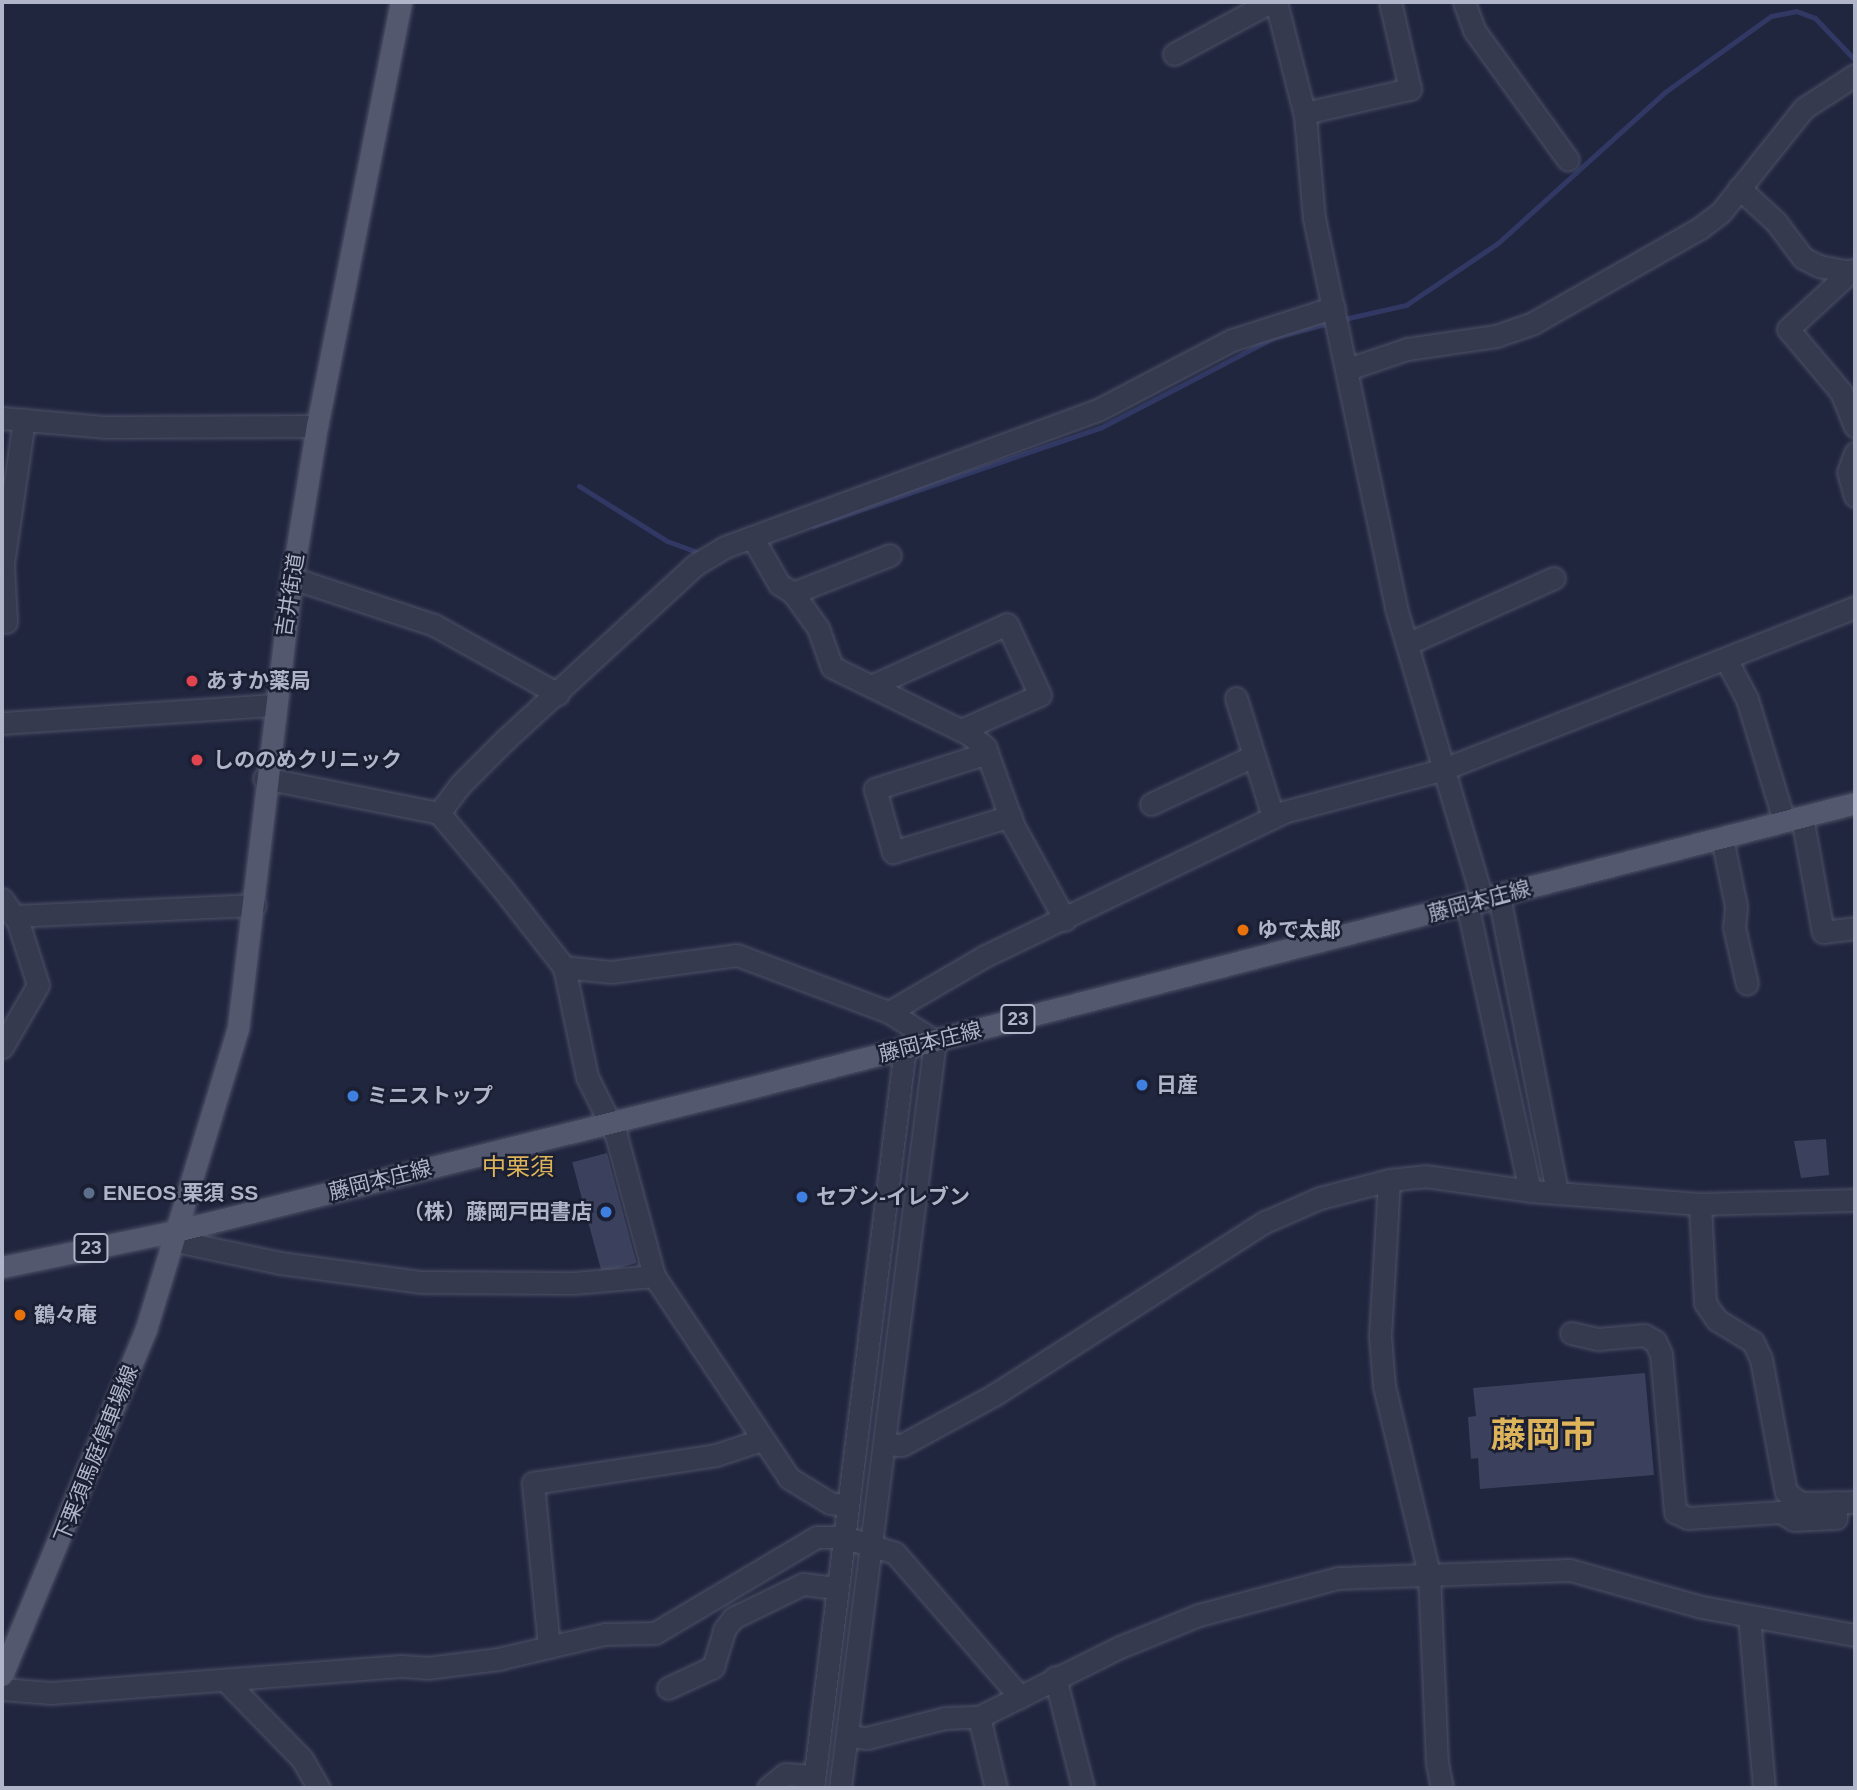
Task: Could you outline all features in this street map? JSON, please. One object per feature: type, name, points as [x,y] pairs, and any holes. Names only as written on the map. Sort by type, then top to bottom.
[{"type":"main road","name":"吉井街道","points":[[178,1235],[238,1028],[255,905],[264,778],[292,578],[317,426],[401,2]]},
{"type":"main road","name":"藤岡本庄線","points":[[2,1267],[178,1235],[1855,803]]},
{"type":"main road","name":"下栗須馬庭停車場線","points":[[2,1675],[95,1460],[178,1235]]},
{"type":"street","points":[[1174,54],[1270,2]]},
{"type":"street","points":[[1276,2],[1305,113],[1314,218],[1407,644],[1483,900],[1557,1193]]},
{"type":"street","points":[[1305,113],[1410,89],[1390,2]]},
{"type":"street","points":[[1464,2],[1474,30],[1568,160]]},
{"type":"street","points":[[1348,369],[1406,349],[1496,336],[1533,323],[1700,228],[1720,212],[1804,108],[1855,75]]},
{"type":"street","points":[[1740,188],[1776,222],[1802,258],[1819,266],[1854,271]]},
{"type":"street","points":[[1854,271],[1788,329],[1841,392],[1855,426]]},
{"type":"street","points":[[439,813],[460,785],[695,565],[752,537],[1086,415],[1233,340],[1334,307]]},
{"type":"street","points":[[2,418],[104,427],[317,426]]},
{"type":"street","points":[[6,622],[3,564],[8,503],[24,420]]},
{"type":"street","points":[[1855,453],[1849,472],[1855,496]]},
{"type":"street","points":[[752,537],[779,584],[793,593],[817,628],[832,667],[961,730],[987,752],[1011,816],[1065,920]]},
{"type":"street","points":[[793,593],[890,555]]},
{"type":"street","points":[[292,578],[434,625],[558,694]]},
{"type":"street","points":[[1407,644],[1554,578]]},
{"type":"street","points":[[889,1012],[983,957],[1065,920],[1273,817],[1444,769],[1855,607]]},
{"type":"street","points":[[871,686],[1007,624],[1040,695],[961,730]]},
{"type":"street","points":[[1726,659],[1747,699],[1793,819],[1823,932],[1855,928]]},
{"type":"street","points":[[1236,698],[1273,817]]},
{"type":"street","points":[[2,723],[273,705]]},
{"type":"street","points":[[987,752],[874,789],[894,852],[1011,816]]},
{"type":"street","points":[[1151,804],[1253,756]]},
{"type":"street","points":[[264,778],[439,813],[564,967],[587,1077],[612,1122],[654,1276],[741,1401],[761,1440],[789,1478],[830,1503],[848,1506]]},
{"type":"street","points":[[1722,838],[1736,906],[1734,928],[1747,984]]},
{"type":"street","points":[[1483,900],[1530,1191]]},
{"type":"street","points":[[2,1046],[38,985],[8,907],[255,905]]},
{"type":"street","points":[[564,967],[611,972],[737,955],[889,1012],[936,1041],[840,1788]]},
{"type":"street","points":[[768,1788],[785,1774],[813,1782],[905,1048]]},
{"type":"street","points":[[884,1444],[902,1445],[995,1395],[1265,1222],[1320,1199],[1390,1180],[1425,1176],[1530,1191],[1700,1204],[1855,1200]]},
{"type":"street","points":[[1390,1180],[1380,1336],[1384,1386],[1429,1573],[1437,1763],[1443,1788]]},
{"type":"street","points":[[1700,1204],[1706,1303],[1717,1320],[1753,1342],[1761,1359],[1786,1492],[1800,1503],[1845,1502]]},
{"type":"street","points":[[178,1235],[280,1263],[420,1282],[574,1283],[654,1276]]},
{"type":"street","points":[[1571,1333],[1598,1339],[1644,1335],[1655,1341],[1661,1354],[1675,1512],[1688,1518],[1781,1512],[1794,1520],[1836,1518],[1845,1502]]},
{"type":"street","points":[[549,1647],[533,1483],[716,1455],[761,1440]]},
{"type":"street","points":[[2,1689],[51,1693],[401,1666],[427,1668],[549,1647],[605,1634],[655,1633],[817,1536],[844,1537],[871,1548],[895,1553],[1020,1697]]},
{"type":"street","points":[[847,1737],[867,1738],[945,1718],[979,1717],[1055,1677],[1199,1615],[1338,1578],[1570,1570],[1749,1616],[1855,1635]]},
{"type":"street","points":[[668,1688],[713,1667],[724,1630],[733,1618],[803,1584],[838,1588]]},
{"type":"street","points":[[1749,1616],[1764,1788]]},
{"type":"street","points":[[1055,1677],[1083,1788]]},
{"type":"street","points":[[225,1679],[302,1759],[319,1788]]},
{"type":"street","points":[[979,1717],[996,1788]]},
{"type":"building","points":[[1826,1139],[1829,1175],[1801,1178],[1794,1141]]},
{"type":"building","name":"（株）藤岡戸田書店","points":[[607,1153],[637,1263],[602,1272],[572,1162]]},
{"type":"building","points":[[1645,1373],[1654,1475],[1480,1489],[1478,1458],[1471,1459],[1468,1417],[1476,1416],[1473,1388]]},
{"type":"waterway","points":[[1344,319],[1406,305],[1498,243],[1665,92],[1771,16],[1796,11],[1815,18],[1855,60]]},
{"type":"waterway","points":[[813,526],[1100,428],[1275,337],[1329,323]]},
{"type":"waterway","points":[[579,486],[667,541],[698,552]]},
{"type":"place","name":"あすか薬局","points":[[192,681]]},
{"type":"place","name":"しののめクリニック","points":[[197,760]]},
{"type":"place","name":"ゆで太郎","points":[[1243,930]]},
{"type":"place","name":"日産","points":[[1142,1085]]},
{"type":"place","name":"ミニストップ","points":[[353,1096]]},
{"type":"place","name":"ENEOS 栗須 SS","points":[[89,1193]]},
{"type":"place","name":"セブン-イレブン","points":[[802,1197]]},
{"type":"place","name":"（株）藤岡戸田書店","points":[[606,1212]]},
{"type":"place","name":"鶴々庵","points":[[20,1315]]},
{"type":"district","name":"中栗須","points":[[518,1167]]},
{"type":"district","name":"藤岡市","points":[[1543,1435]]}]
